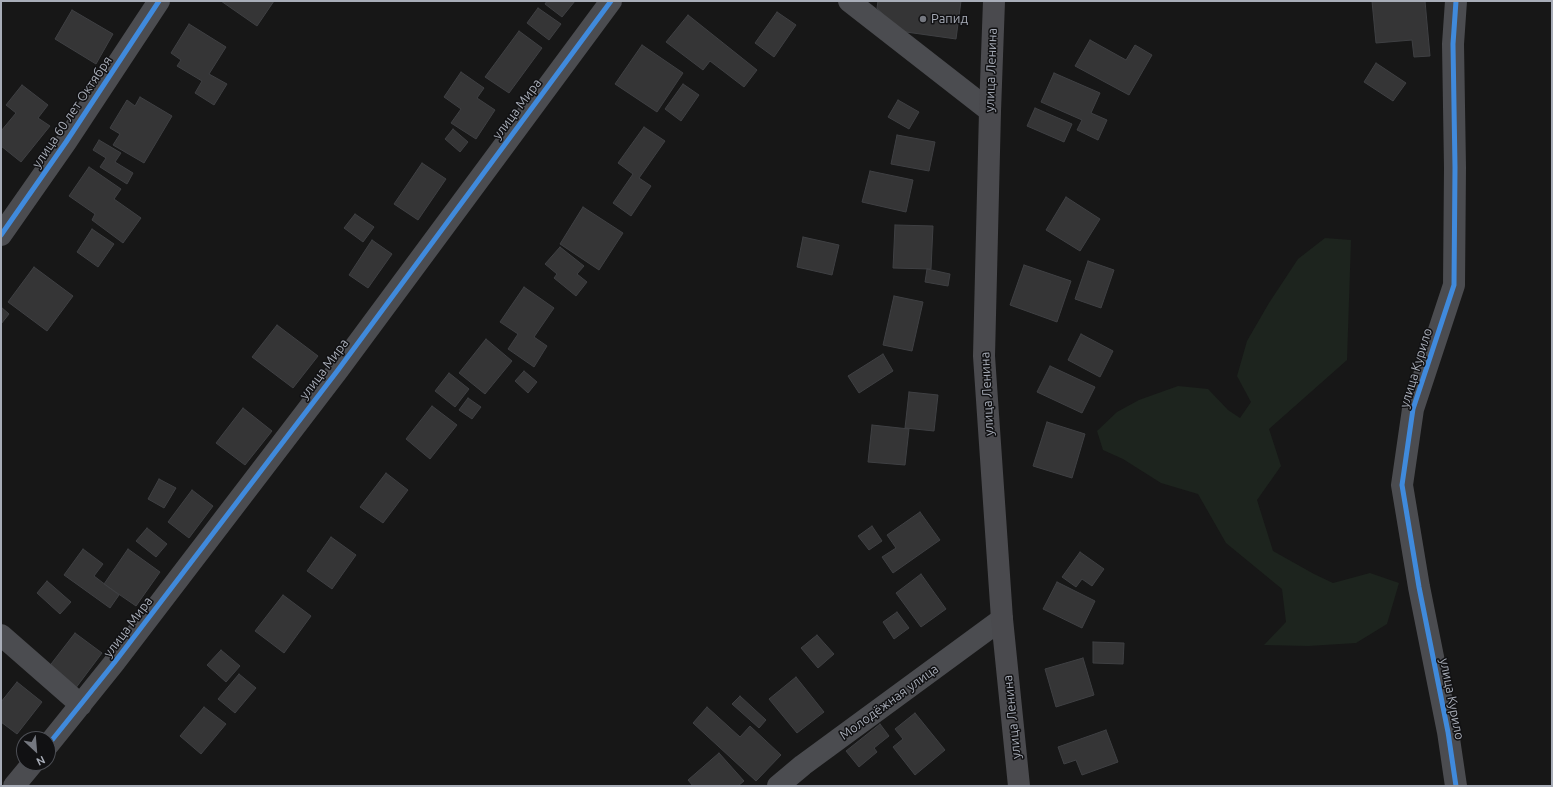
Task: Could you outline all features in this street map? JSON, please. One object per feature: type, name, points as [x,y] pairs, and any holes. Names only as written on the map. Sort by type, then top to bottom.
[{"type":"main road","name":"улица Ленина","points":[[994,1],[984,356],[1002,619],[1019,786]]},
{"type":"street","name":"улица 60 лет Октября","points":[[1,235],[66,142],[159,1]]},
{"type":"street","name":"улица Мира","points":[[56,735],[81,705],[338,370],[611,1]]},
{"type":"street","points":[[849,1],[990,111]]},
{"type":"street","name":"улица Курило","points":[[1456,1],[1453,44],[1455,168],[1454,285],[1413,409],[1402,485],[1419,587],[1448,732],[1456,786]]},
{"type":"street","name":"Молодёжная улица","points":[[778,786],[803,765],[1002,619]]},
{"type":"street","points":[[1,635],[81,705]]},
{"type":"street","points":[[14,786],[26,771]]},
{"type":"shaded area","points":[[1325,238],[1351,240],[1347,360],[1269,429],[1281,466],[1257,500],[1273,551],[1333,583],[1370,573],[1399,583],[1387,624],[1356,643],[1308,646],[1264,645],[1286,622],[1282,589],[1226,543],[1198,494],[1161,483],[1123,459],[1103,450],[1097,431],[1117,412],[1139,400],[1178,386],[1208,389],[1228,410],[1240,418],[1251,402],[1237,376],[1247,341],[1269,303],[1298,259]]},
{"type":"building","points":[[221,1],[274,1],[257,26]]},
{"type":"building","points":[[547,1],[575,1],[562,17],[545,4]]},
{"type":"building","name":"Рапид","points":[[878,1],[961,1],[956,39],[899,31],[877,8]]},
{"type":"building","points":[[1372,1],[1425,1],[1430,56],[1414,57],[1412,40],[1376,43]]},
{"type":"building","points":[[538,8],[561,24],[549,40],[527,23]]},
{"type":"building","points":[[72,10],[113,34],[96,64],[55,39]]},
{"type":"building","points":[[777,12],[796,25],[774,57],[755,43]]},
{"type":"building","points":[[688,15],[757,70],[744,87],[710,61],[703,70],[666,42]]},
{"type":"building","points":[[189,24],[226,47],[209,74],[227,84],[214,105],[195,93],[202,81],[177,66],[181,60],[171,53]]},
{"type":"building","points":[[519,31],[542,48],[509,93],[485,77]]},
{"type":"building","points":[[1090,40],[1126,60],[1135,45],[1152,55],[1129,95],[1075,66]]},
{"type":"building","points":[[642,45],[683,73],[657,112],[615,84]]},
{"type":"building","points":[[1376,63],[1406,83],[1393,101],[1364,82]]},
{"type":"building","points":[[461,72],[484,88],[477,98],[495,110],[476,139],[451,123],[461,109],[444,97]]},
{"type":"building","points":[[1054,73],[1100,93],[1091,113],[1107,120],[1098,140],[1077,130],[1082,120],[1041,102]]},
{"type":"building","points":[[683,84],[699,95],[681,121],[665,109]]},
{"type":"building","points":[[22,85],[48,105],[38,118],[50,126],[21,162],[1,146],[1,131],[16,113],[6,105]]},
{"type":"building","points":[[140,97],[172,116],[144,163],[113,145],[120,134],[110,128],[127,100],[135,106]]},
{"type":"building","points":[[898,100],[919,112],[909,129],[888,117]]},
{"type":"building","points":[[1035,108],[1072,124],[1064,142],[1027,126]]},
{"type":"building","points":[[644,127],[665,141],[639,178],[651,186],[631,216],[613,203],[633,174],[618,163]]},
{"type":"building","points":[[453,129],[468,142],[460,152],[445,139]]},
{"type":"building","points":[[897,135],[935,142],[929,171],[891,164]]},
{"type":"building","points":[[99,140],[121,153],[115,162],[133,173],[127,184],[100,167],[106,158],[93,150]]},
{"type":"building","points":[[422,163],[446,179],[418,220],[394,204]]},
{"type":"building","points":[[89,167],[121,189],[114,199],[141,218],[123,243],[92,220],[95,214],[69,196]]},
{"type":"building","points":[[870,171],[913,180],[906,212],[862,202]]},
{"type":"building","points":[[1066,197],[1100,219],[1080,251],[1046,230]]},
{"type":"building","points":[[583,207],[623,233],[599,270],[560,244]]},
{"type":"building","points":[[355,214],[374,227],[363,242],[344,228]]},
{"type":"building","points":[[895,225],[933,226],[931,269],[893,268]]},
{"type":"building","points":[[92,229],[114,244],[98,267],[77,252]]},
{"type":"building","points":[[803,237],[839,245],[832,275],[797,267]]},
{"type":"building","points":[[372,240],[392,254],[368,288],[349,275]]},
{"type":"building","points":[[560,247],[584,266],[577,274],[587,282],[576,296],[554,278],[557,274],[545,264]]},
{"type":"building","points":[[1088,261],[1114,270],[1101,308],[1075,299]]},
{"type":"building","points":[[1024,265],[1071,281],[1057,322],[1010,305]]},
{"type":"building","points":[[34,267],[73,296],[47,331],[8,302]]},
{"type":"building","points":[[927,269],[950,274],[948,286],[925,282]]},
{"type":"building","points":[[524,287],[554,308],[534,337],[547,346],[534,367],[508,349],[518,334],[500,322]]},
{"type":"building","points":[[894,296],[923,302],[912,351],[883,345]]},
{"type":"building","points":[[1,307],[9,314],[1,324]]},
{"type":"building","points":[[277,325],[318,356],[293,388],[252,357]]},
{"type":"building","points":[[1081,334],[1113,351],[1100,377],[1068,360]]},
{"type":"building","points":[[486,339],[512,361],[485,394],[459,373]]},
{"type":"building","points":[[883,354],[893,371],[859,393],[848,376]]},
{"type":"building","points":[[1050,366],[1095,387],[1082,413],[1037,392]]},
{"type":"building","points":[[524,371],[537,382],[528,393],[515,381]]},
{"type":"building","points":[[449,373],[469,389],[455,407],[435,391]]},
{"type":"building","points":[[909,392],[938,395],[934,431],[905,428]]},
{"type":"building","points":[[468,398],[481,407],[472,419],[459,410]]},
{"type":"building","points":[[432,406],[457,425],[430,459],[406,439]]},
{"type":"building","points":[[243,408],[272,431],[245,465],[216,443]]},
{"type":"building","points":[[1047,422],[1085,434],[1072,478],[1033,466]]},
{"type":"building","points":[[872,425],[909,429],[905,465],[868,462]]},
{"type":"building","points":[[386,473],[408,490],[383,523],[360,507]]},
{"type":"building","points":[[159,479],[176,488],[164,508],[148,499]]},
{"type":"building","points":[[192,490],[213,506],[189,538],[168,522]]},
{"type":"building","points":[[920,512],[940,540],[893,573],[882,557],[896,548],[887,535]]},
{"type":"building","points":[[872,526],[882,541],[869,550],[858,536]]},
{"type":"building","points":[[147,528],[167,544],[156,557],[136,541]]},
{"type":"building","points":[[331,537],[356,555],[332,589],[307,571]]},
{"type":"building","points":[[83,549],[103,564],[94,576],[119,595],[110,608],[64,575]]},
{"type":"building","points":[[128,549],[160,572],[136,606],[104,584]]},
{"type":"building","points":[[1080,552],[1104,569],[1092,586],[1082,579],[1076,587],[1062,577]]},
{"type":"building","points":[[921,574],[946,609],[921,627],[896,593]]},
{"type":"building","points":[[47,581],[71,602],[60,614],[37,593]]},
{"type":"building","points":[[1057,582],[1095,601],[1082,628],[1043,609]]},
{"type":"building","points":[[283,595],[311,616],[284,653],[255,631]]},
{"type":"building","points":[[897,612],[909,628],[894,639],[883,622]]},
{"type":"building","points":[[75,633],[102,653],[75,689],[48,668]]},
{"type":"building","points":[[817,635],[834,654],[818,668],[801,648]]},
{"type":"building","points":[[1093,642],[1124,643],[1123,664],[1093,663]]},
{"type":"building","points":[[221,650],[240,666],[226,682],[207,665]]},
{"type":"building","points":[[1083,658],[1094,695],[1056,707],[1045,669]]},
{"type":"building","points":[[239,674],[256,688],[235,713],[218,699]]},
{"type":"building","points":[[796,677],[824,712],[797,733],[769,699]]},
{"type":"building","points":[[17,682],[42,702],[19,731],[16,731],[16,733],[1,722],[1,702]]},
{"type":"building","points":[[740,696],[766,720],[759,728],[732,704]]},
{"type":"building","points":[[204,707],[226,724],[201,754],[180,736]]},
{"type":"building","points":[[707,707],[740,737],[750,726],[781,755],[756,781],[693,723]]},
{"type":"building","points":[[915,713],[945,750],[915,775],[893,747],[903,739],[895,729]]},
{"type":"building","points":[[880,724],[889,736],[874,748],[877,752],[859,767],[846,751]]},
{"type":"building","points":[[1106,730],[1118,762],[1082,775],[1076,760],[1064,764],[1058,747]]},
{"type":"building","points":[[719,753],[744,781],[738,786],[693,786],[688,780]]},
{"type":"cycle path","points":[[1,235],[66,142],[159,1]]},
{"type":"cycle path","points":[[56,735],[114,663],[338,370],[611,1]]},
{"type":"cycle path","points":[[1456,1],[1453,44],[1455,168],[1454,285],[1413,409],[1402,485],[1419,587],[1448,732],[1456,786]]},
{"type":"place","name":"Рапид","points":[[923,19]]}]
